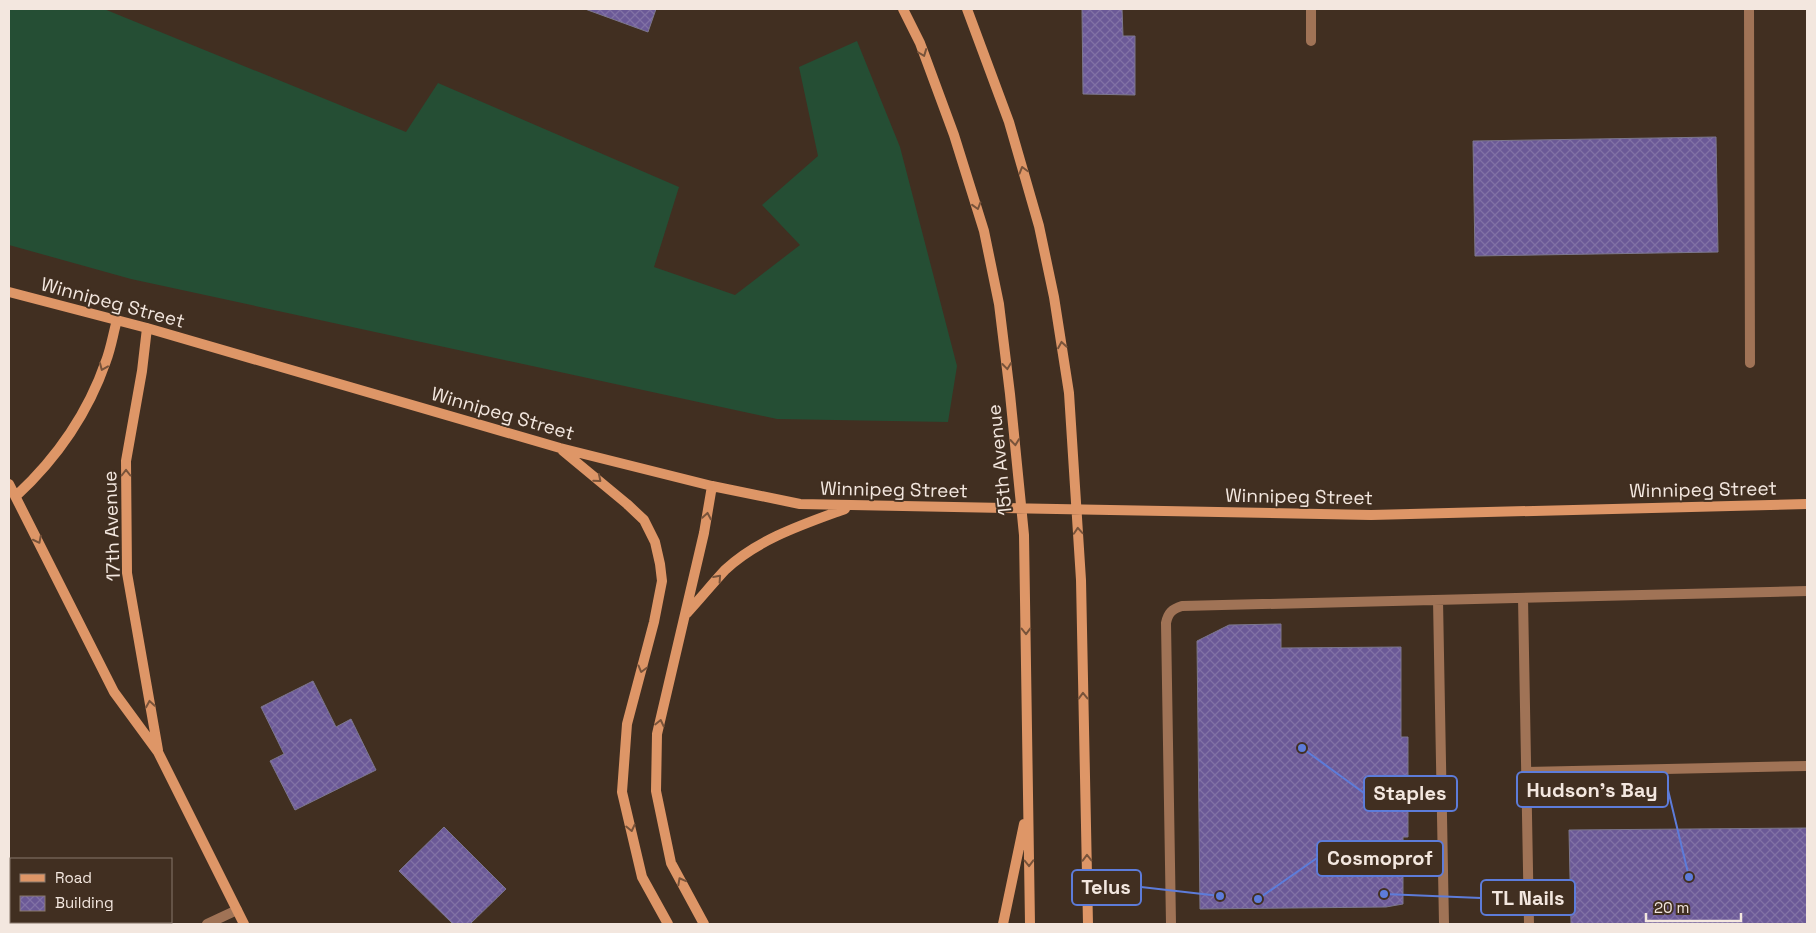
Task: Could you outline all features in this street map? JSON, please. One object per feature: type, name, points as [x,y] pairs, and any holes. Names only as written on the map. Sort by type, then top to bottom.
[{"type":"main road","name":"15th Avenue","points":[[903,9],[920,43],[954,135],[984,231],[999,304],[1024,535],[1030,924]]},
{"type":"main road","points":[[967,9],[1009,122],[1039,226],[1054,297],[1069,393],[1081,580],[1088,924]]},
{"type":"main road","name":"Winnipeg Street","points":[[9,292],[147,328],[560,448],[712,486],[800,504],[1371,515],[1807,504]]},
{"type":"main road","points":[[16,496],[39,475],[80,420],[106,361],[117,320]]},
{"type":"main road","name":"17th Avenue","points":[[147,328],[142,371],[126,461],[127,573],[158,752]]},
{"type":"main road","points":[[560,448],[644,520],[655,542],[660,564],[662,581],[654,622],[627,724],[622,792],[642,877],[668,924]]},
{"type":"main road","name":"17th Avenue","points":[[9,484],[114,692],[158,752],[244,924]]},
{"type":"main road","points":[[704,924],[671,863],[656,791],[657,734],[704,533],[712,486]]},
{"type":"main road","points":[[686,614],[726,570],[747,553],[787,531],[850,506]]},
{"type":"main road","points":[[1003,924],[1028,804]]},
{"type":"lane","points":[[1311,9],[1311,41]]},
{"type":"lane","points":[[1749,9],[1750,363]]},
{"type":"lane","points":[[1171,924],[1166,623],[1168,614],[1175,608],[1182,606],[1807,591]]},
{"type":"lane","points":[[1523,598],[1529,924]]},
{"type":"lane","points":[[1438,600],[1444,924]]},
{"type":"lane","points":[[1526,772],[1807,766]]},
{"type":"lane","points":[[207,924],[237,910]]},
{"type":"green space","points":[[9,9],[104,9],[406,132],[438,83],[679,187],[654,267],[735,295],[800,245],[762,205],[818,156],[799,67],[857,41],[900,147],[957,366],[948,422],[777,419],[131,279],[9,245]]},
{"type":"building","points":[[585,9],[656,9],[648,32]]},
{"type":"building","points":[[1082,9],[1122,9],[1123,36],[1135,36],[1135,95],[1083,94]]},
{"type":"building","points":[[1716,137],[1718,252],[1475,256],[1473,141]]},
{"type":"building","points":[[1281,624],[1281,648],[1401,647],[1401,737],[1408,737],[1408,837],[1403,837],[1403,904],[1386,907],[1200,909],[1197,641],[1229,625]]},
{"type":"building","points":[[313,681],[336,727],[351,719],[376,770],[295,810],[270,761],[284,754],[261,707]]},
{"type":"building","points":[[444,827],[506,889],[470,924],[453,924],[399,871]]},
{"type":"building","points":[[1807,828],[1807,924],[1571,924],[1569,830]]},
{"type":"place","name":"Staples","points":[[1302,748]]},
{"type":"place","name":"Hudson's Bay","points":[[1689,877]]},
{"type":"place","name":"TL Nails","points":[[1384,894]]},
{"type":"place","name":"Telus","points":[[1220,896]]},
{"type":"place","name":"Cosmoprof","points":[[1258,899]]}]
